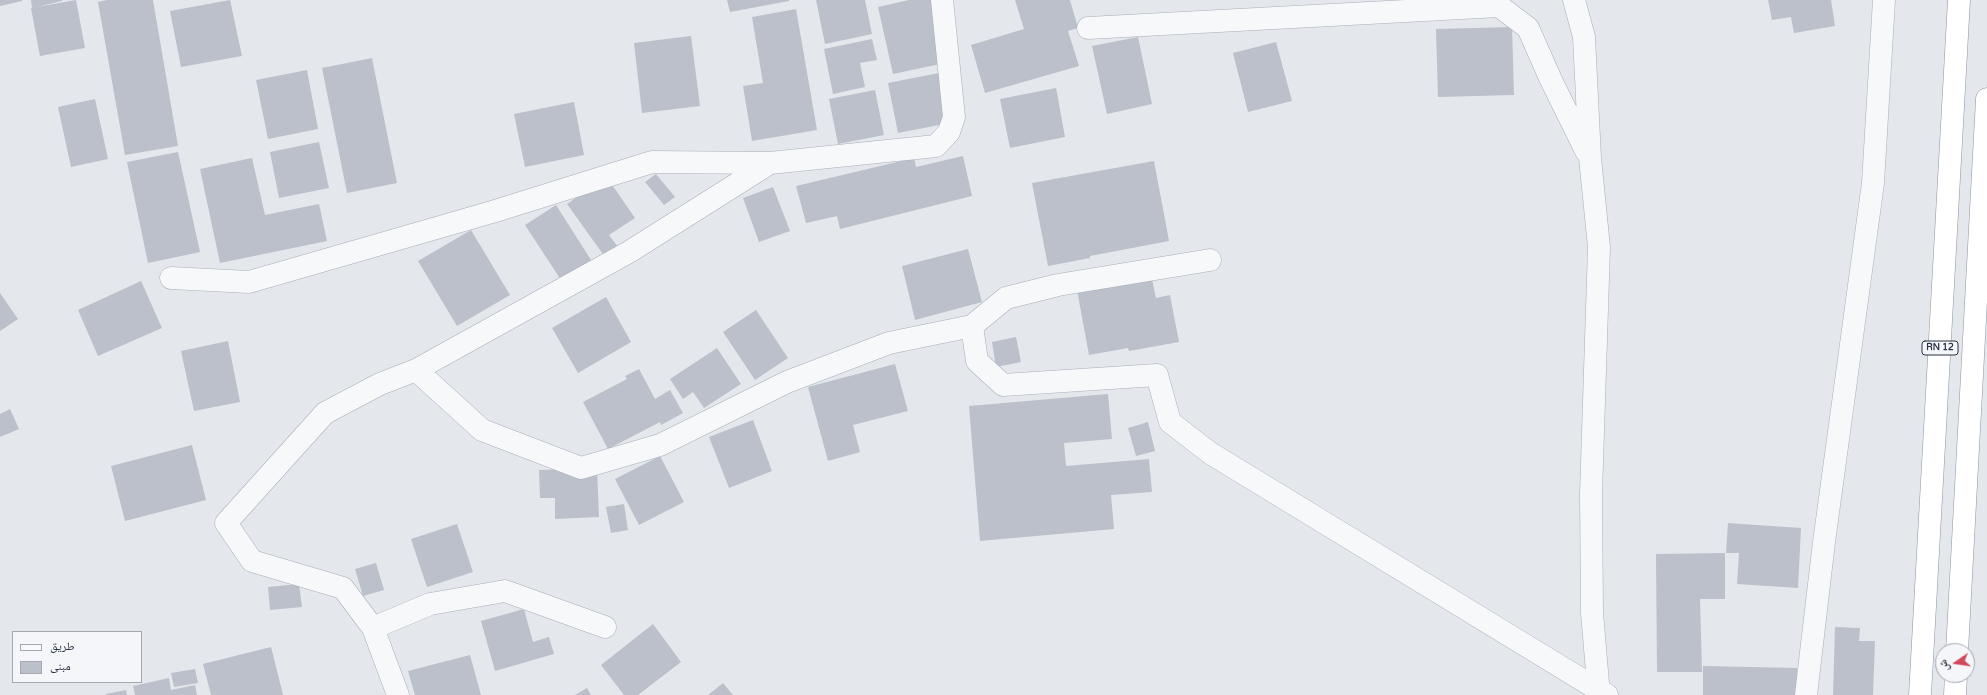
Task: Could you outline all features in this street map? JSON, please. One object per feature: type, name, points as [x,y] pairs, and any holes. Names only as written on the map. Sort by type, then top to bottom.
[{"type":"highway","name":"RN 12","points":[[1920,695],[1959,0]]},
{"type":"highway","points":[[1957,643],[1987,99]]},
{"type":"highway","points":[[1955,695],[1956,683]]},
{"type":"street","points":[[172,278],[249,282],[492,212],[652,162],[770,163],[936,146],[950,132],[954,116],[942,0]]},
{"type":"street","points":[[1574,0],[1584,37],[1590,158],[1598,247],[1592,494],[1592,613],[1601,693]]},
{"type":"street","points":[[1806,695],[1824,542],[1873,183],[1884,0]]},
{"type":"street","points":[[1088,28],[1499,6],[1528,28],[1551,80],[1590,158]]},
{"type":"street","points":[[398,695],[373,628],[343,588],[252,561],[226,523],[325,413],[380,384],[416,370],[629,252],[770,163]]},
{"type":"street","points":[[416,370],[482,430],[581,468],[660,445],[787,382],[890,343],[972,326],[1006,298],[1058,285],[1210,260]]},
{"type":"street","points":[[972,326],[978,361],[1003,385],[1157,375],[1170,422],[1210,453],[1601,693]]},
{"type":"street","points":[[373,628],[430,604],[504,591],[604,627]]},
{"type":"building","points":[[0,0],[22,0],[22,1],[0,6]]},
{"type":"building","points":[[31,0],[62,0],[62,1],[32,8]]},
{"type":"building","points":[[76,0],[85,48],[40,56],[31,8]]},
{"type":"building","points":[[107,0],[153,0],[178,146],[125,155],[98,2]]},
{"type":"building","points":[[230,0],[242,56],[181,67],[170,11]]},
{"type":"building","points":[[727,0],[789,0],[789,1],[730,12]]},
{"type":"building","points":[[816,0],[865,0],[872,34],[825,44]]},
{"type":"building","points":[[909,0],[932,0],[945,63],[893,74],[878,7]]},
{"type":"building","points":[[1015,0],[1070,0],[1078,28],[1068,31],[1079,66],[985,93],[971,45],[1024,29]]},
{"type":"building","points":[[1768,0],[1831,0],[1835,26],[1794,33],[1791,17],[1772,20]]},
{"type":"building","points":[[796,9],[817,130],[752,141],[743,86],[763,83],[752,17]]},
{"type":"building","points":[[1512,27],[1514,95],[1438,97],[1436,29]]},
{"type":"building","points":[[691,36],[700,106],[642,113],[634,43]]},
{"type":"building","points":[[1138,37],[1152,104],[1107,114],[1092,46]]},
{"type":"building","points":[[872,39],[877,60],[860,63],[865,87],[833,94],[824,49]]},
{"type":"building","points":[[1276,42],[1292,101],[1248,112],[1233,53]]},
{"type":"building","points":[[372,58],[397,183],[347,193],[322,68]]},
{"type":"building","points":[[307,70],[318,129],[268,139],[256,80]]},
{"type":"building","points":[[939,73],[949,123],[898,133],[888,83]]},
{"type":"building","points":[[1056,88],[1065,137],[1010,148],[1000,99]]},
{"type":"building","points":[[875,90],[884,135],[838,144],[829,99]]},
{"type":"building","points":[[95,99],[108,159],[71,167],[58,107]]},
{"type":"building","points":[[574,102],[584,155],[525,167],[514,114]]},
{"type":"building","points":[[319,142],[329,188],[279,198],[270,152]]},
{"type":"building","points":[[178,152],[200,252],[148,263],[127,162]]},
{"type":"building","points":[[963,156],[972,196],[840,229],[837,216],[806,223],[796,186],[914,158],[916,167]]},
{"type":"building","points":[[252,158],[265,215],[319,204],[327,241],[220,263],[200,169]]},
{"type":"building","points":[[1154,161],[1169,241],[1090,256],[1090,258],[1048,266],[1032,183]]},
{"type":"building","points":[[656,174],[675,197],[664,205],[645,182]]},
{"type":"building","points":[[606,176],[635,218],[609,235],[618,247],[605,257],[567,204]]},
{"type":"building","points":[[773,187],[790,231],[759,242],[743,198]]},
{"type":"building","points":[[556,205],[591,260],[561,280],[525,225]]},
{"type":"building","points":[[471,230],[510,295],[457,326],[418,261]]},
{"type":"building","points":[[968,249],[982,302],[915,320],[902,266]]},
{"type":"building","points":[[1151,274],[1156,298],[1170,295],[1179,342],[1129,351],[1128,348],[1089,355],[1077,290]]},
{"type":"building","points":[[141,281],[162,328],[98,356],[78,310]]},
{"type":"building","points":[[0,293],[18,319],[0,331]]},
{"type":"building","points":[[606,297],[631,342],[578,373],[552,328]]},
{"type":"building","points":[[756,310],[788,358],[755,380],[723,332]]},
{"type":"building","points":[[1016,337],[1021,362],[996,367],[992,342]]},
{"type":"building","points":[[228,341],[240,402],[194,411],[181,351]]},
{"type":"building","points":[[717,348],[741,384],[704,408],[693,392],[683,399],[670,379]]},
{"type":"building","points":[[895,364],[908,411],[853,425],[860,452],[828,461],[808,387]]},
{"type":"building","points":[[639,369],[655,399],[670,390],[683,413],[661,425],[660,422],[608,449],[583,402],[627,379],[625,376]]},
{"type":"building","points":[[1108,394],[1112,439],[1064,443],[1066,466],[1149,459],[1152,492],[1111,495],[1114,529],[980,541],[969,406]]},
{"type":"building","points":[[10,409],[19,429],[0,437],[0,414]]},
{"type":"building","points":[[753,420],[772,471],[729,488],[709,437]]},
{"type":"building","points":[[1148,422],[1155,451],[1136,456],[1128,428]]},
{"type":"building","points":[[192,445],[206,500],[125,521],[111,466]]},
{"type":"building","points":[[660,456],[684,502],[639,525],[615,479]]},
{"type":"building","points":[[597,468],[599,517],[555,519],[555,498],[540,498],[539,470]]},
{"type":"building","points":[[624,504],[628,530],[611,533],[606,507]]},
{"type":"building","points":[[1728,523],[1801,528],[1798,588],[1737,584],[1739,553],[1726,553]]},
{"type":"building","points":[[457,524],[473,572],[427,587],[411,539]]},
{"type":"building","points":[[1725,553],[1725,599],[1700,599],[1702,672],[1657,672],[1656,554]]},
{"type":"building","points":[[376,563],[384,590],[363,596],[355,569]]},
{"type":"building","points":[[299,584],[302,607],[270,610],[268,587]]},
{"type":"building","points":[[524,609],[533,642],[549,637],[554,654],[495,671],[481,621]]},
{"type":"building","points":[[653,624],[681,662],[638,695],[624,695],[601,665]]},
{"type":"building","points":[[1835,627],[1860,628],[1859,641],[1875,641],[1873,695],[1833,695]]},
{"type":"building","points":[[271,647],[283,695],[211,695],[203,664]]},
{"type":"building","points":[[470,655],[481,695],[415,695],[408,671]]},
{"type":"building","points":[[1703,666],[1797,668],[1797,695],[1703,695]]},
{"type":"building","points":[[195,669],[198,683],[174,687],[171,673]]},
{"type":"building","points":[[169,678],[171,690],[195,685],[197,695],[135,695],[133,686]]},
{"type":"building","points":[[723,683],[733,695],[708,695]]},
{"type":"building","points":[[587,688],[591,695],[575,695]]},
{"type":"building","points":[[126,690],[127,695],[106,695],[106,694]]}]
